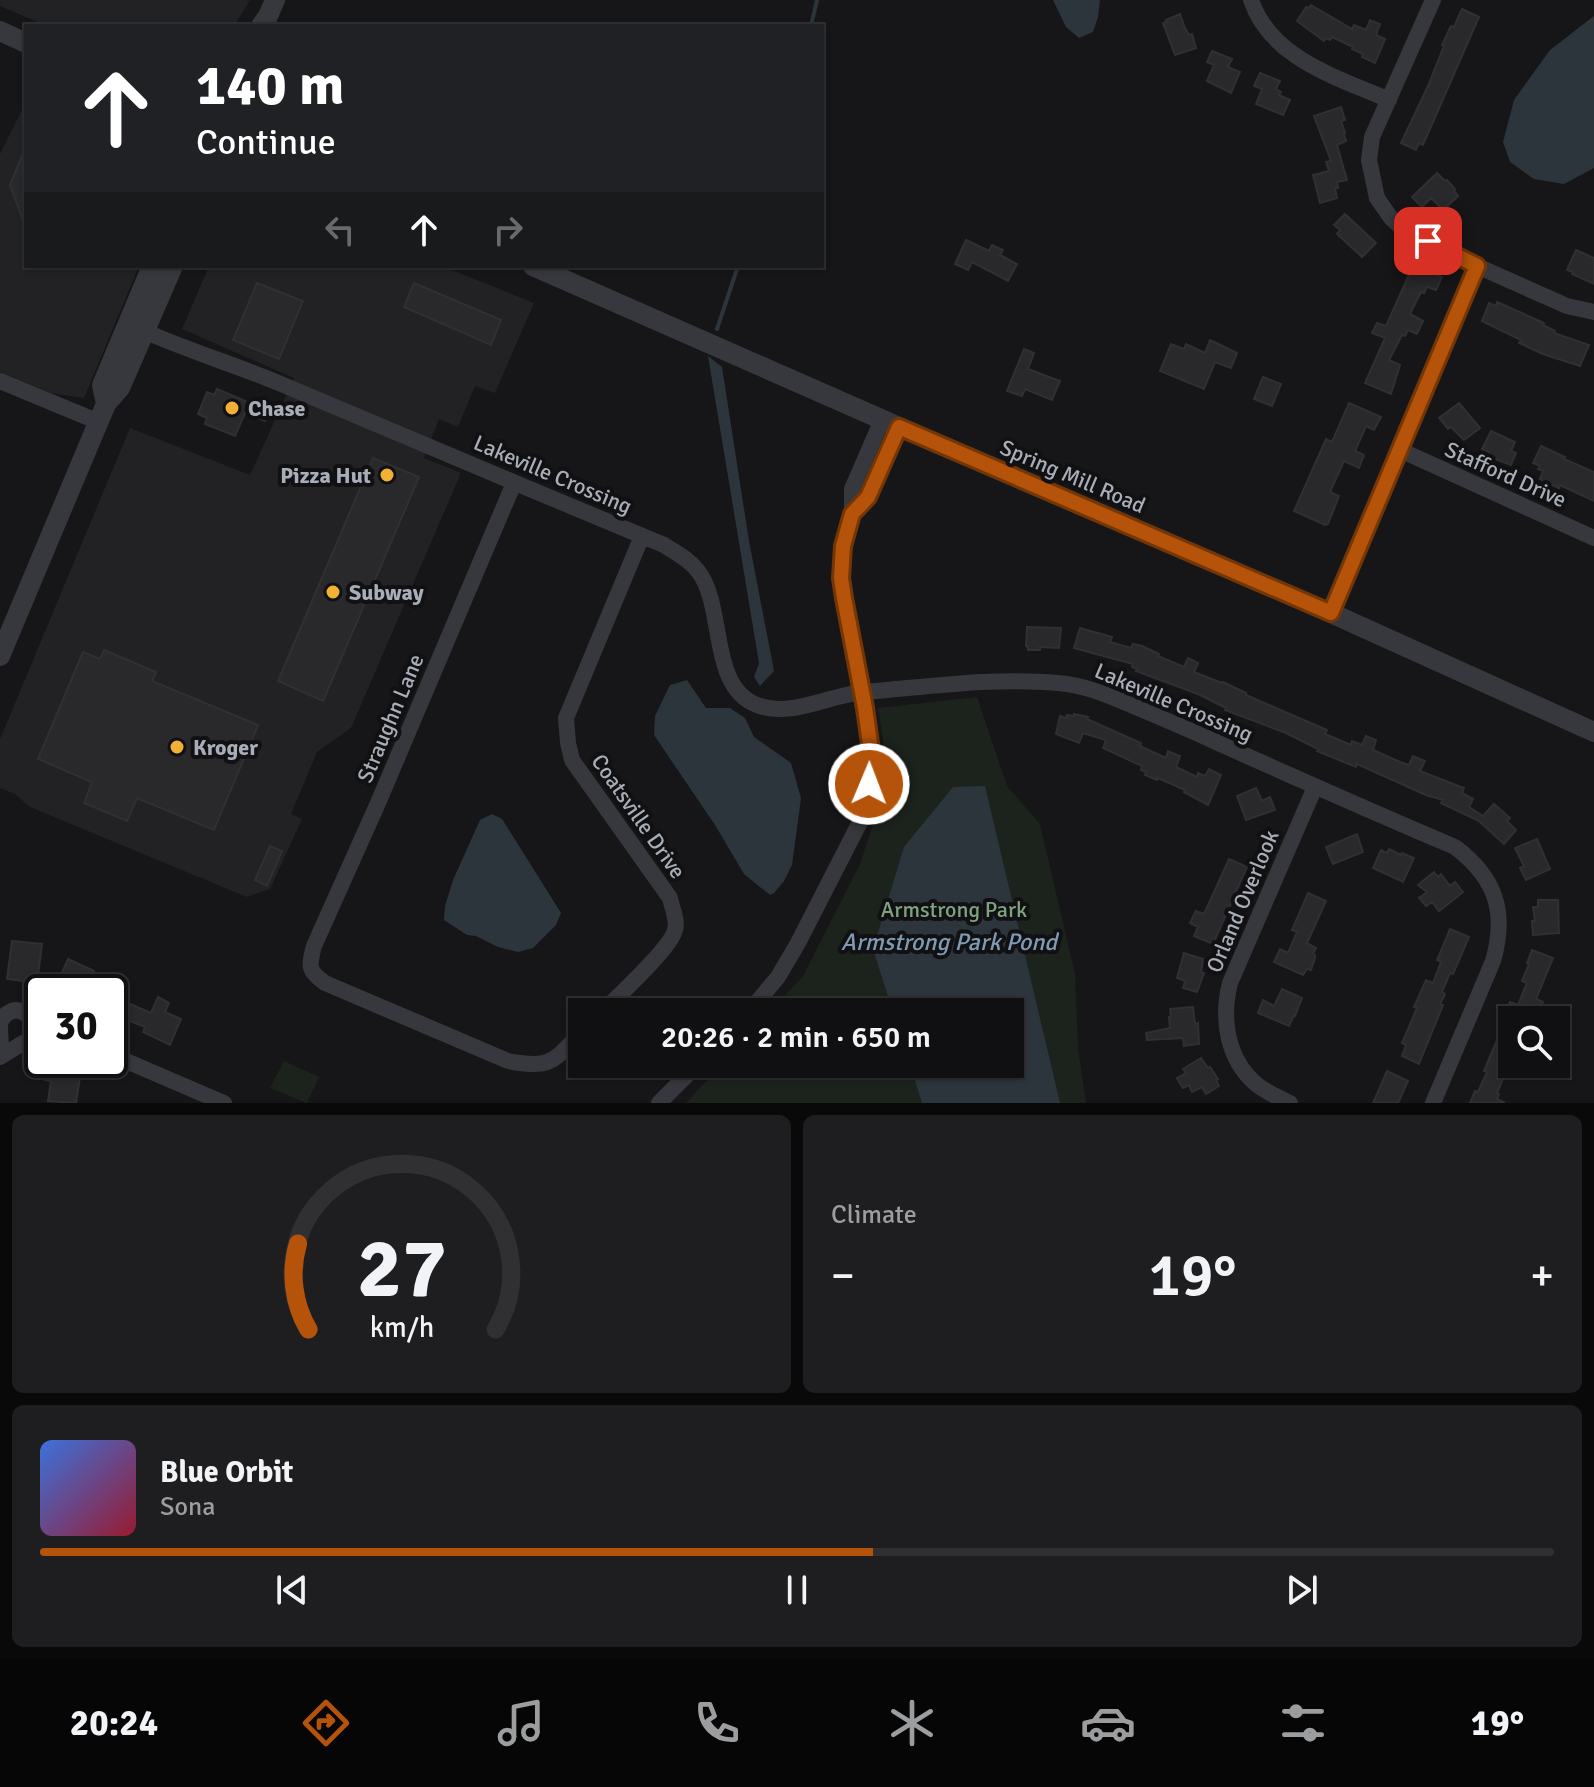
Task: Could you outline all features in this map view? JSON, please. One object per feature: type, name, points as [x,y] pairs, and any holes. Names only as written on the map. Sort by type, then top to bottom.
[{"type":"street","points":[[1251,0],[1256,14],[1275,40],[1307,63],[1389,100]]},
{"type":"street","points":[[1433,0],[1372,137],[1369,160],[1377,198],[1403,229],[1567,306],[1594,312]]},
{"type":"street","points":[[0,31],[24,42]]},
{"type":"street","points":[[1331,613],[1477,266]]},
{"type":"street","points":[[102,413],[102,385],[151,268]]},
{"type":"street","points":[[0,656],[102,413],[120,388],[172,268]]},
{"type":"street","name":"Spring Mill Road","points":[[538,268],[1331,613],[1594,732]]},
{"type":"street","name":"Lakeville Crossing","points":[[144,331],[279,383],[664,545],[686,558],[699,572],[707,588],[723,659],[732,684],[744,698],[758,705],[783,709],[860,692],[978,683],[1036,682],[1079,686],[1103,693],[1455,847],[1480,869],[1492,888],[1498,907],[1498,944],[1433,1103]]},
{"type":"street","points":[[0,381],[102,413]]},
{"type":"street","points":[[761,998],[791,954],[861,820],[873,765],[841,578],[843,546],[852,514],[852,489],[890,423]]},
{"type":"street","name":"Stafford Drive","points":[[1400,450],[1594,538]]},
{"type":"street","name":"Straughn Lane","points":[[514,483],[314,946],[310,965],[311,971],[325,983],[508,1061],[542,1065],[555,1059],[568,1046]]},
{"type":"street","name":"Coatsville Drive","points":[[616,998],[661,952],[675,932],[675,920],[670,898],[572,760],[566,718],[642,536]]},
{"type":"street","name":"Orland Overlook","points":[[1290,1103],[1257,1085],[1233,1052],[1227,1032],[1227,996],[1315,787]]},
{"type":"street","points":[[24,1013],[13,1010],[0,1023],[1,1056],[24,1043]]},
{"type":"street","points":[[128,1062],[224,1103]]},
{"type":"street","points":[[659,1103],[684,1078]]},
{"type":"shaded area","points":[[0,0],[250,0],[235,24],[42,24],[0,6]]},
{"type":"shaded area","points":[[24,106],[24,268],[138,268],[84,398],[51,393],[0,372],[0,154]]},
{"type":"shaded area","points":[[208,268],[447,268],[534,303],[495,393],[475,386],[458,427],[439,419],[424,458],[461,473],[351,728],[317,752],[291,814],[302,819],[270,889],[247,897],[30,807],[15,794],[0,788],[0,739],[130,428],[250,475],[294,378],[182,329]]},
{"type":"green space","name":"Armstrong Park","points":[[977,697],[1007,786],[1040,824],[1075,974],[1078,1048],[1086,1103],[686,1103],[709,1078],[1024,1078],[1024,998],[783,998],[803,976],[860,864],[889,777],[878,708]]},
{"type":"green space","points":[[284,1061],[319,1077],[307,1103],[270,1088]]},
{"type":"water","points":[[1053,0],[1100,0],[1093,32],[1079,38],[1066,27]]},
{"type":"water","points":[[1594,16],[1594,168],[1564,184],[1534,179],[1510,162],[1503,142],[1514,100],[1550,50]]},
{"type":"water","points":[[708,356],[722,367],[749,541],[774,671],[760,686],[754,677],[759,663]]},
{"type":"water","points":[[687,680],[706,708],[730,708],[745,718],[754,737],[791,763],[801,798],[792,865],[784,881],[770,895],[744,874],[654,735],[655,716],[670,685]]},
{"type":"water","name":"Armstrong Park Pond","points":[[985,786],[1060,1103],[922,1103],[914,1078],[1024,1078],[1024,998],[889,998],[873,949],[904,847],[953,787]]},
{"type":"water","points":[[492,814],[502,819],[561,913],[556,925],[533,948],[518,952],[467,935],[444,920],[453,880],[480,820]]},
{"type":"building","points":[[1311,5],[1352,29],[1354,25],[1366,30],[1370,20],[1380,24],[1376,35],[1385,39],[1375,63],[1332,37],[1324,41],[1297,21],[1306,7]]},
{"type":"building","points":[[1462,9],[1479,17],[1423,145],[1419,143],[1416,150],[1401,143],[1428,86],[1442,45]]},
{"type":"building","points":[[1180,14],[1196,48],[1175,55],[1163,23]]},
{"type":"building","points":[[1212,51],[1232,59],[1228,67],[1240,72],[1231,93],[1207,81],[1214,65],[1207,62]]},
{"type":"building","points":[[1260,73],[1280,81],[1276,89],[1281,92],[1279,95],[1290,100],[1283,115],[1256,104],[1262,89],[1254,86]]},
{"type":"building","points":[[1341,107],[1346,141],[1337,145],[1347,180],[1337,182],[1337,198],[1320,203],[1313,175],[1329,171],[1326,162],[1331,161],[1314,116]]},
{"type":"building","points":[[24,151],[24,223],[10,185]]},
{"type":"building","points":[[1437,173],[1447,180],[1458,196],[1443,210],[1431,198],[1422,207],[1412,197]]},
{"type":"building","points":[[1345,214],[1376,243],[1362,257],[1337,234],[1340,230],[1334,225]]},
{"type":"building","points":[[966,240],[989,251],[992,245],[1003,250],[1000,255],[1017,264],[1008,281],[972,262],[968,270],[955,264]]},
{"type":"building","points":[[1576,250],[1594,258],[1594,284],[1567,270]]},
{"type":"building","points":[[1413,266],[1442,277],[1436,290],[1427,287],[1424,293],[1421,292],[1410,314],[1423,321],[1417,334],[1408,330],[1405,336],[1402,335],[1389,360],[1400,365],[1391,394],[1365,383],[1385,338],[1372,333],[1377,323],[1386,326]]},
{"type":"building","points":[[257,283],[303,301],[279,359],[233,340]]},
{"type":"building","points":[[414,283],[501,320],[491,345],[404,307]]},
{"type":"building","points":[[1497,302],[1544,323],[1554,333],[1589,345],[1580,366],[1519,343],[1521,340],[1482,321],[1489,303],[1496,306]]},
{"type":"building","points":[[1210,340],[1237,353],[1231,368],[1215,362],[1204,389],[1160,371],[1171,344],[1184,349],[1186,344],[1205,353]]},
{"type":"building","points":[[1024,349],[1034,353],[1028,369],[1060,381],[1052,400],[1025,389],[1022,396],[1007,391]]},
{"type":"building","points":[[1263,377],[1281,384],[1272,406],[1254,399]]},
{"type":"building","points":[[217,389],[269,411],[265,421],[245,413],[235,436],[205,424],[207,418],[198,414],[207,392],[214,395]]},
{"type":"building","points":[[1349,403],[1381,417],[1374,430],[1366,426],[1355,451],[1364,455],[1359,468],[1344,461],[1330,492],[1339,496],[1325,525],[1294,511],[1326,439],[1332,442]]},
{"type":"building","points":[[1459,403],[1480,428],[1464,440],[1439,418]]},
{"type":"building","points":[[1491,431],[1515,442],[1511,451],[1516,453],[1511,465],[1493,458],[1482,449]]},
{"type":"building","points":[[1541,446],[1594,472],[1594,501],[1540,479],[1543,471],[1533,463]]},
{"type":"building","points":[[373,458],[419,477],[323,701],[278,681]]},
{"type":"building","points":[[1027,627],[1061,628],[1059,648],[1028,650]]},
{"type":"building","points":[[1080,628],[1112,637],[1110,642],[1131,648],[1133,644],[1142,646],[1184,667],[1188,658],[1198,663],[1194,672],[1223,682],[1327,730],[1325,734],[1351,745],[1352,741],[1362,745],[1366,736],[1376,740],[1373,750],[1400,762],[1409,765],[1413,756],[1425,761],[1420,771],[1464,788],[1462,793],[1473,799],[1469,807],[1483,816],[1494,804],[1510,818],[1507,821],[1516,830],[1504,844],[1479,821],[1441,803],[1443,800],[1317,751],[1286,733],[1225,710],[1198,694],[1136,671],[1133,664],[1074,648]]},
{"type":"building","points":[[104,650],[156,672],[152,681],[258,725],[214,830],[137,798],[127,821],[84,803],[92,782],[38,759],[83,652],[100,659]]},
{"type":"building","points":[[1067,715],[1088,717],[1166,758],[1168,751],[1180,756],[1176,767],[1197,777],[1198,773],[1205,776],[1209,769],[1221,775],[1208,805],[1185,790],[1145,775],[1142,766],[1103,748],[1106,740],[1083,733],[1079,743],[1056,734],[1060,716],[1067,718]]},
{"type":"building","points":[[1256,788],[1262,801],[1270,797],[1275,810],[1246,820],[1237,796]]},
{"type":"building","points":[[1357,834],[1363,852],[1333,864],[1326,847]]},
{"type":"building","points":[[1537,839],[1550,869],[1526,880],[1520,868],[1524,866],[1515,848]]},
{"type":"building","points":[[270,846],[282,851],[267,886],[255,880]]},
{"type":"building","points":[[1389,849],[1414,858],[1403,882],[1373,868],[1381,850],[1387,853]]},
{"type":"building","points":[[1229,859],[1247,867],[1213,944],[1194,936],[1198,927],[1190,923],[1196,911],[1204,914]]},
{"type":"building","points":[[1434,872],[1438,877],[1441,874],[1450,886],[1455,882],[1463,892],[1439,911],[1432,902],[1426,906],[1419,898],[1427,892],[1418,885]]},
{"type":"building","points":[[1308,893],[1326,901],[1307,943],[1316,948],[1315,958],[1311,970],[1307,969],[1303,975],[1274,962],[1280,949],[1288,953],[1297,932],[1292,930]]},
{"type":"building","points":[[1538,900],[1558,900],[1559,933],[1533,935],[1533,907],[1538,907]]},
{"type":"building","points":[[1450,929],[1469,937],[1442,992],[1445,994],[1440,1004],[1443,1005],[1419,1064],[1402,1056],[1406,1045],[1402,1043],[1426,980],[1433,983],[1441,962],[1437,960]]},
{"type":"building","points":[[12,941],[42,944],[38,974],[24,974],[24,981],[7,979]]},
{"type":"building","points":[[1532,950],[1553,958],[1536,999],[1543,1002],[1541,1006],[1508,1006],[1510,1002],[1518,1005],[1527,983],[1522,981]]},
{"type":"building","points":[[1184,953],[1203,959],[1201,972],[1204,973],[1197,992],[1183,988],[1185,981],[1177,978]]},
{"type":"building","points":[[68,959],[94,971],[92,974],[61,974]]},
{"type":"building","points":[[1282,989],[1302,998],[1289,1026],[1258,1013],[1263,1000],[1274,1006]]},
{"type":"building","points":[[158,997],[169,1003],[165,1012],[181,1019],[170,1045],[143,1032],[145,1027],[128,1020],[128,1003],[151,1013]]},
{"type":"building","points":[[1193,1007],[1199,1044],[1184,1046],[1183,1038],[1147,1040],[1146,1033],[1170,1028],[1170,1009]]},
{"type":"building","points":[[1497,1040],[1498,1078],[1503,1078],[1497,1099],[1505,1103],[1470,1103],[1487,1072],[1484,1071]]},
{"type":"building","points":[[1201,1058],[1218,1079],[1219,1086],[1206,1094],[1202,1087],[1192,1092],[1189,1085],[1183,1088],[1177,1078],[1186,1073],[1183,1069]]},
{"type":"building","points":[[1387,1071],[1408,1081],[1398,1103],[1373,1103]]},
{"type":"building","points":[[80,1078],[76,1103],[48,1101],[51,1081],[45,1080]]},
{"type":"waterway","points":[[811,24],[817,0]]},
{"type":"waterway","points":[[717,329],[737,268]]},
{"type":"place","name":"Chase","points":[[232,408]]},
{"type":"place","name":"Pizza Hut","points":[[387,475]]},
{"type":"place","name":"Subway","points":[[333,592]]},
{"type":"place","name":"Kroger","points":[[177,747]]},
{"type":"route","points":[[869,784],[873,765],[846,617],[841,578],[843,546],[852,514],[868,497],[899,427],[1331,613],[1477,266],[1428,241]]}]
